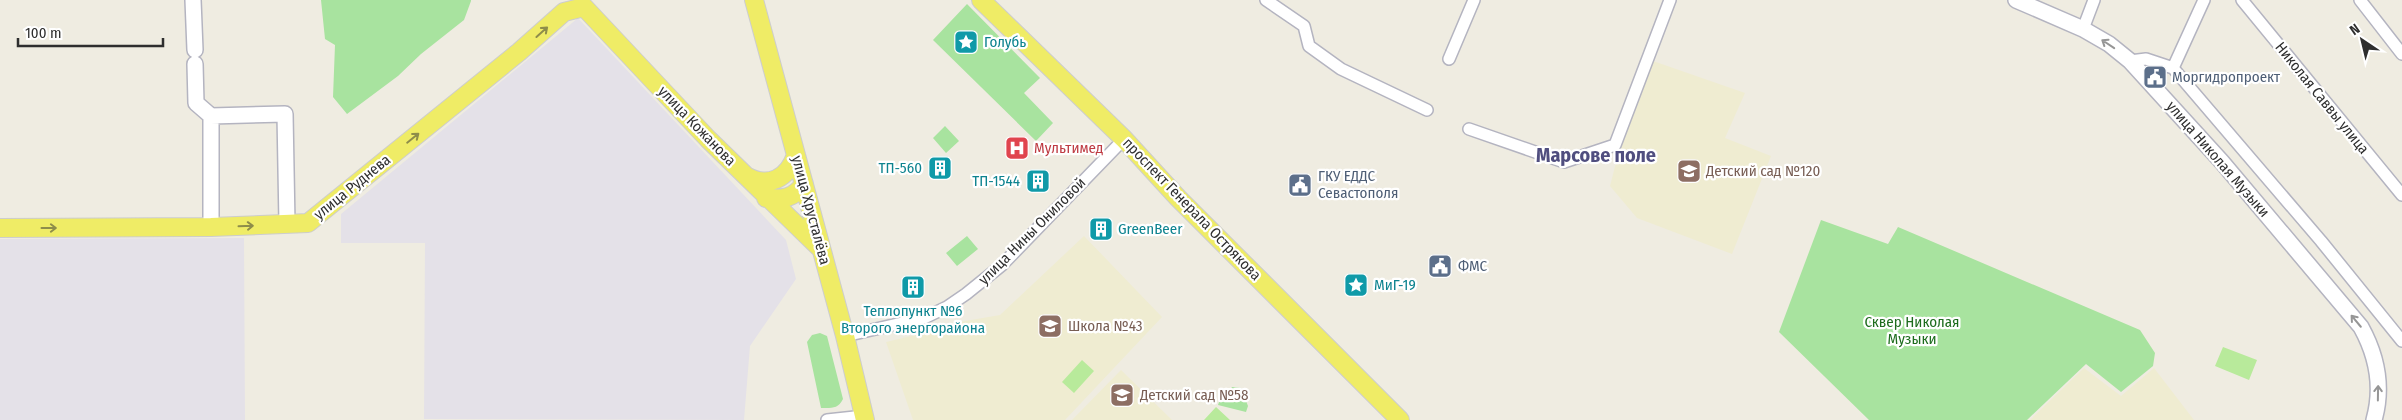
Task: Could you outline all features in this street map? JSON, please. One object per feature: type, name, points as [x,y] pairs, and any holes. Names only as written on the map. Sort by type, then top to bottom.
[{"type":"main road","points":[[193,0],[196,103],[211,116],[285,114],[287,224]]},
{"type":"main road","name":"улица Хрусталёва","points":[[754,0],[845,336],[865,418]]},
{"type":"main road","name":"проспект Генерала Острякова","points":[[981,0],[1124,139],[1178,198],[1400,420]]},
{"type":"main road","name":"улица Николая Музыки","points":[[2016,0],[2083,29],[2110,44],[2149,79],[2222,162],[2361,327],[2371,347],[2376,365],[2379,395],[2374,420]]},
{"type":"main road","name":"улица Кожанова","points":[[574,5],[766,198],[820,249]]},
{"type":"main road","name":"улица Руднева","points":[[0,228],[211,227],[308,223],[574,5]]},
{"type":"main road","points":[[211,116],[211,227]]},
{"type":"main road","points":[[744,175],[755,181],[769,182],[782,178],[792,168],[796,155]]},
{"type":"main road","points":[[766,198],[778,200],[789,198],[799,192],[804,184]]},
{"type":"street","points":[[1266,0],[1304,26],[1309,46],[1341,69],[1427,110]]},
{"type":"street","points":[[1449,59],[1474,0]]},
{"type":"street","points":[[1469,129],[1564,162],[1614,145],[1670,0]]},
{"type":"street","points":[[2083,29],[2094,0]]},
{"type":"street","points":[[2173,68],[2204,0]]},
{"type":"street","name":"Николая Саввы улица","points":[[2242,0],[2402,195]]},
{"type":"street","points":[[2360,0],[2402,54]]},
{"type":"street","points":[[2130,61],[2146,59],[2173,68],[2384,316],[2402,341]]},
{"type":"street","name":"улица Нины Ониловой","points":[[845,336],[924,318],[947,307],[966,294],[1002,264],[1124,139]]},
{"type":"street","points":[[827,420],[865,418]]},
{"type":"shaded area","points":[[578,18],[786,240],[796,279],[750,346],[744,420],[424,419],[425,243],[341,243],[341,214]]},
{"type":"shaded area","name":"Детский сад №120","points":[[1653,61],[1745,93],[1725,138],[1771,156],[1732,254],[1637,218],[1610,186],[1620,147]]},
{"type":"shaded area","name":"Школа №43","points":[[1084,236],[1162,317],[1065,420],[913,420],[886,342],[945,328],[948,324],[1000,315]]},
{"type":"shaded area","points":[[244,238],[245,420],[0,420],[0,239]]},
{"type":"shaded area","points":[[2084,368],[2121,396],[2154,368],[2194,420],[2030,420]]},
{"type":"shaded area","name":"Детский сад №58","points":[[1121,370],[1172,420],[1072,420]]},
{"type":"green space","points":[[321,0],[471,1],[464,20],[421,54],[398,76],[347,114],[333,97],[335,45],[325,39]]},
{"type":"green space","points":[[967,4],[1040,78],[1024,93],[1053,123],[1036,141],[933,40]]},
{"type":"green space","points":[[945,126],[959,141],[946,153],[933,138]]},
{"type":"green space","name":"Сквер Николая Музыки","points":[[1821,220],[1888,244],[1898,227],[2140,330],[2155,353],[2153,366],[2121,392],[2086,364],[2027,420],[1869,420],[1779,332]]},
{"type":"green space","points":[[967,236],[978,249],[957,266],[946,253]]},
{"type":"green space","points":[[820,333],[827,336],[843,399],[839,405],[831,408],[821,408],[807,342],[812,335]]},
{"type":"green space","points":[[2223,347],[2257,360],[2249,380],[2215,366]]},
{"type":"green space","points":[[1082,360],[1094,371],[1074,393],[1062,382]]},
{"type":"green space","points":[[1232,387],[1241,388],[1248,406],[1246,412],[1218,405],[1220,399],[1225,399]]},
{"type":"green space","points":[[1216,407],[1230,420],[1204,420]]},
{"type":"place","name":"Голубь","points":[[966,42]]},
{"type":"place","name":"Моргидропроект","points":[[2155,77]]},
{"type":"place","name":"Мультимед","points":[[1017,148]]},
{"type":"place","name":"ТП-560","points":[[940,168]]},
{"type":"place","name":"Детский сад №120","points":[[1689,171]]},
{"type":"place","name":"ТП-1544","points":[[1038,181]]},
{"type":"place","name":"ГКУ ЕДДС Севастополя","points":[[1300,185]]},
{"type":"place","name":"GreenBeer","points":[[1101,229]]},
{"type":"place","name":"ФМС","points":[[1440,266]]},
{"type":"place","name":"МиГ-19","points":[[1356,285]]},
{"type":"place","name":"Теплопункт №6 Второго энергорайона","points":[[913,287]]},
{"type":"place","name":"Школа №43","points":[[1050,326]]},
{"type":"place","name":"Детский сад №58","points":[[1122,395]]},
{"type":"district","name":"Марсове поле","points":[[1596,155]]}]
